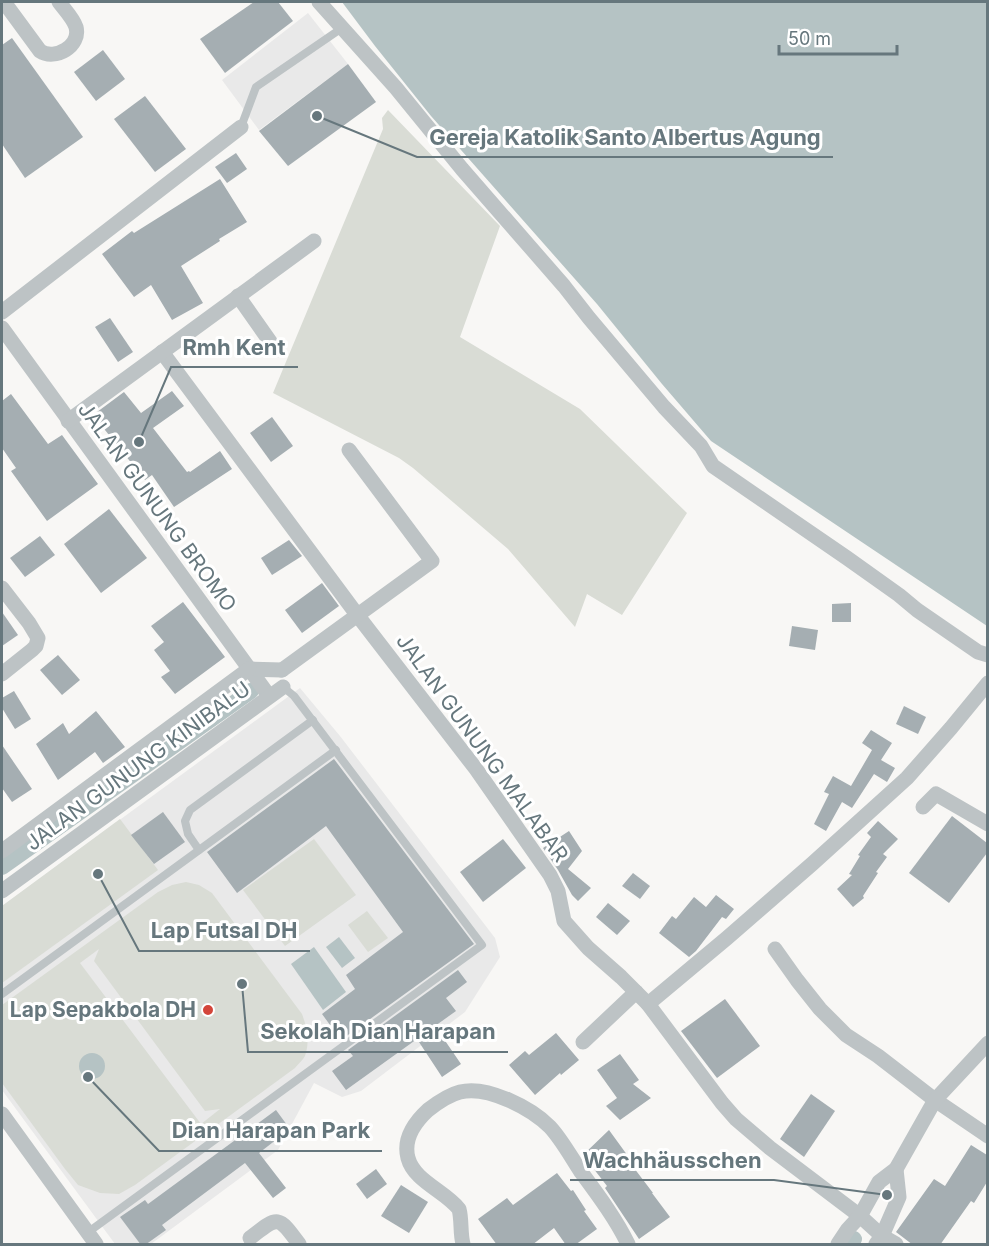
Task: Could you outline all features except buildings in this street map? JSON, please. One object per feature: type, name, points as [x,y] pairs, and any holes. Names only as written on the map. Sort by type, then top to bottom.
[{"type":"street","points":[[4,2],[40,51],[51,55],[61,53],[75,40],[75,25],[59,2]]},
{"type":"street","points":[[319,2],[396,88],[656,398],[701,447],[713,466],[916,610],[978,652],[987,655]]},
{"type":"street","points":[[2,312],[241,127]]},
{"type":"street","points":[[68,421],[314,241]]},
{"type":"street","points":[[238,296],[276,350]]},
{"type":"street","name":"JALAN GUNUNG BROMO","points":[[2,328],[269,696]]},
{"type":"street","name":"JALAN GUNUNG MALABAR","points":[[162,352],[358,616],[476,768],[555,884],[564,921],[588,948],[648,1004],[736,1119],[770,1148],[860,1216],[879,1240],[896,1245]]},
{"type":"street","points":[[2,851],[249,669],[282,670],[432,561],[349,450]]},
{"type":"street","points":[[2,588],[38,638],[32,650],[2,674]]},
{"type":"street","points":[[249,669],[283,687]]},
{"type":"street","points":[[282,670],[283,687]]},
{"type":"street","points":[[648,1004],[812,864],[907,778],[987,683]]},
{"type":"street","name":"JALAN GUNUNG KINIBALU","points":[[2,891],[283,687]]},
{"type":"street","points":[[923,807],[936,794],[987,824]]},
{"type":"street","points":[[775,949],[796,980],[846,1035],[987,1136]]},
{"type":"street","points":[[583,1042],[636,992]]},
{"type":"street","points":[[838,1245],[860,1216],[879,1182],[896,1169],[935,1100],[987,1043]]},
{"type":"street","points":[[462,1240],[459,1209],[414,1170],[408,1159],[407,1148],[409,1136],[419,1119],[436,1104],[460,1092],[472,1091],[499,1096],[530,1111],[540,1119],[557,1136],[615,1221],[628,1245]]},
{"type":"street","points":[[2,1114],[92,1239]]},
{"type":"street","points":[[879,1240],[899,1197],[896,1169]]},
{"type":"street","points":[[250,1238],[268,1224],[276,1221],[285,1226],[299,1245]]},
{"type":"lane","points":[[241,127],[256,87],[342,28]]},
{"type":"lane","points":[[92,1239],[483,945],[313,720],[294,696],[283,687]]},
{"type":"lane","points":[[199,850],[188,834],[185,821],[190,810],[313,720]]},
{"type":"lane","points":[[2,994],[336,750]]},
{"type":"shaded area","points":[[342,2],[987,2],[987,626],[711,441],[597,304],[431,116]]},
{"type":"shaded area","points":[[308,13],[348,64],[259,130],[222,80]]},
{"type":"shaded area","points":[[388,110],[500,226],[460,337],[580,409],[687,513],[622,615],[587,594],[575,627],[508,549],[413,468],[399,458],[273,393],[383,129],[382,118]]},
{"type":"shaded area","points":[[300,688],[340,736],[495,938],[500,957],[465,1012],[361,1091],[342,1097],[314,1083],[278,1150],[151,1244],[115,1244],[2,1090],[2,906]]},
{"type":"shaded area","points":[[120,819],[158,870],[2,983],[2,906]]},
{"type":"shaded area","points":[[314,839],[356,895],[285,946],[243,890]]},
{"type":"shaded area","points":[[186,882],[199,885],[212,893],[302,1014],[307,1035],[307,1051],[295,1068],[135,1185],[119,1194],[100,1193],[78,1185],[2,1083],[2,1005],[158,892],[172,885]],"holes":[[[99,949],[94,961],[205,1111],[220,1109],[201,1124],[80,963]]]},
{"type":"shaded area","points":[[367,911],[388,938],[368,952],[348,925]]},
{"type":"shaded area","points":[[339,937],[355,958],[342,968],[326,947]]},
{"type":"shaded area","points":[[314,947],[346,992],[323,1010],[291,964]]},
{"type":"shaded area","points":[[92,1053],[101,1057],[105,1066],[101,1075],[92,1079],[83,1075],[79,1066],[83,1057]]},
{"type":"waterway","points":[[2,867],[251,691]]},
{"type":"waterway","points":[[851,1244],[854,1239]]},
{"type":"place","name":"Gereja Katolik Santo Albertus Agung","points":[[317,116]]},
{"type":"place","name":"Rmh Kent","points":[[139,442]]},
{"type":"place","name":"Lap Futsal DH","points":[[98,874]]},
{"type":"place","name":"Sekolah Dian Harapan","points":[[242,984]]},
{"type":"place","name":"Lap Sepakbola DH","points":[[208,1010]]},
{"type":"place","name":"Dian Harapan Park","points":[[88,1077]]},
{"type":"place","name":"Wachhäusschen","points":[[887,1195]]}]
